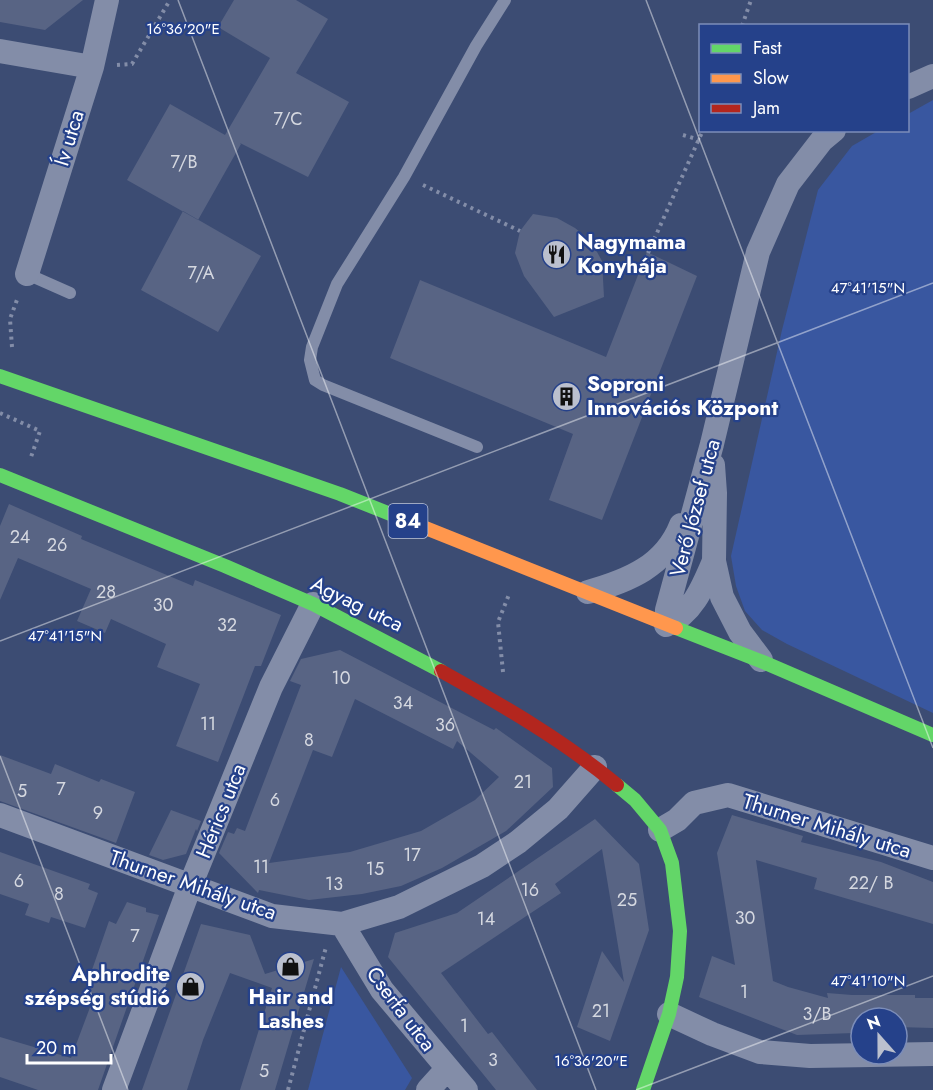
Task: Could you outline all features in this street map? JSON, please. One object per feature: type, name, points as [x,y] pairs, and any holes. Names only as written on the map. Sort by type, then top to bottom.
[{"type":"street","name":"Ív utca","points":[[27,274],[92,67],[107,0]]},
{"type":"street","points":[[0,51],[92,67]]},
{"type":"street","points":[[909,87],[933,76]]},
{"type":"street","name":"Verő József utca","points":[[666,625],[667,610],[712,444],[758,252],[788,184],[822,140],[832,132]]},
{"type":"street","name":"84","points":[[0,376],[340,494],[763,662],[933,735]]},
{"type":"street","points":[[712,444],[715,493],[714,561],[722,597],[740,632],[763,662]]},
{"type":"street","points":[[588,592],[632,578],[665,553],[679,530],[712,444]]},
{"type":"street","name":"Agyag utca","points":[[0,475],[225,566],[313,604],[394,645],[508,708],[595,767],[635,800],[660,830],[672,862],[680,931],[677,977],[669,1014],[644,1090]]},
{"type":"street","points":[[666,625],[683,615],[692,605],[714,561]]},
{"type":"street","name":"Hérics utca","points":[[114,1090],[190,886],[272,687],[313,604]]},
{"type":"street","name":"Thurner Mihály utca","points":[[0,815],[272,916],[337,923],[399,907],[482,866],[518,842],[558,809],[595,767]]},
{"type":"street","name":"Thurner Mihály utca","points":[[660,830],[677,820],[694,803],[729,795],[933,858]]},
{"type":"street","name":"Cserfa utca","points":[[337,923],[382,990],[466,1090]]},
{"type":"street","points":[[669,1014],[712,1034],[760,1052],[810,1056],[933,1054]]},
{"type":"street","points":[[428,1090],[447,1069]]},
{"type":"lane","points":[[477,447],[338,392],[315,380],[310,360],[312,347],[338,284],[404,177],[476,46],[505,0]]},
{"type":"lane","points":[[27,274],[70,293]]},
{"type":"path","points":[[92,67],[132,64],[170,0]]},
{"type":"path","points":[[743,24],[751,0]]},
{"type":"path","points":[[648,253],[702,132]]},
{"type":"path","points":[[683,135],[700,140]]},
{"type":"path","points":[[404,177],[520,231]]},
{"type":"path","points":[[13,354],[10,319],[27,274]]},
{"type":"path","points":[[0,413],[40,431],[22,484]]},
{"type":"path","points":[[508,708],[498,622],[521,567]]},
{"type":"path","points":[[288,1090],[337,923]]},
{"type":"shaded area","points":[[933,100],[933,713],[762,630],[745,611],[736,586],[731,556],[782,330],[818,190],[852,146],[876,132],[909,132],[909,113]]},
{"type":"shaded area","points":[[341,967],[412,1078],[405,1090],[308,1090]]},
{"type":"building","points":[[0,0],[83,0],[45,30],[0,22]]},
{"type":"building","points":[[234,0],[296,0],[328,19],[296,73],[349,102],[308,177],[240,143],[198,220],[127,180],[170,104],[225,135],[270,58],[218,27]]},
{"type":"building","points":[[183,211],[261,256],[218,332],[141,290]]},
{"type":"building","points":[[533,214],[557,218],[575,228],[591,241],[602,261],[604,297],[554,317],[524,276],[515,253],[520,231]]},
{"type":"building","name":"Soproni Innovációs Központ","points":[[647,252],[697,276],[602,520],[549,500],[573,434],[390,358],[420,280],[606,357]]},
{"type":"building","points":[[9,504],[82,536],[81,539],[193,586],[195,580],[281,615],[261,666],[255,666],[218,762],[176,746],[200,684],[157,667],[166,644],[111,619],[105,633],[77,621],[91,589],[18,558],[0,600],[0,526]]},
{"type":"building","points":[[340,650],[494,730],[496,728],[552,768],[553,787],[506,831],[442,868],[401,886],[362,894],[309,900],[259,890],[258,893],[219,853],[228,832],[234,834],[237,828],[245,831],[301,685],[290,681],[301,659]],"holes":[[[355,699],[453,749],[457,741],[499,777],[475,800],[421,831],[350,852],[269,863],[313,750],[332,757]]]},
{"type":"building","points":[[0,755],[51,774],[55,764],[99,782],[101,779],[135,792],[116,843],[0,801]]},
{"type":"building","points":[[171,810],[201,821],[186,854],[163,860],[149,855]]},
{"type":"building","points":[[732,815],[803,836],[801,842],[881,862],[933,882],[933,924],[814,889],[817,878],[756,860],[773,981],[828,998],[827,993],[915,995],[915,998],[933,998],[933,1028],[909,1027],[909,1006],[849,1006],[849,1033],[797,1035],[699,997],[712,956],[735,965],[717,853]]},
{"type":"building","points":[[595,819],[639,864],[649,930],[610,1041],[577,1027],[602,951],[624,982],[602,849],[555,884],[561,893],[441,973],[488,1034],[492,1032],[537,1090],[496,1090],[388,957],[395,933],[457,913]]},
{"type":"building","points":[[0,852],[90,884],[88,889],[98,893],[85,928],[51,917],[49,923],[25,915],[29,904],[0,894]]},
{"type":"building","points":[[127,902],[146,908],[146,912],[159,915],[98,1090],[38,1090],[0,1077],[0,1037],[71,1058],[95,994],[85,990],[109,921],[116,924]]},
{"type":"building","points":[[201,924],[250,935],[265,974],[314,959],[275,1090],[240,1090],[272,988],[230,973],[203,1040],[187,1090],[142,1090]]},
{"type":"traffic: fast","points":[[0,376],[340,494],[413,523]]},
{"type":"traffic: fast","points":[[0,475],[313,604],[441,671]]},
{"type":"traffic: fast","points":[[676,628],[763,662],[933,735]]},
{"type":"traffic: fast","points":[[617,785],[635,800],[660,830],[672,863],[680,931],[677,977],[669,1014],[643,1090]]},
{"type":"traffic: slow","points":[[413,523],[676,628]]},
{"type":"traffic: jam","points":[[441,671],[554,738],[617,785]]},
{"type":"place","name":"Nagymama Konyhája","points":[[556,254]]},
{"type":"place","name":"Soproni Innovációs Központ","points":[[566,396]]},
{"type":"place","name":"Hair and Lashes","points":[[291,966]]},
{"type":"place","name":"Aphrodite szépség stúdió","points":[[191,986]]}]
